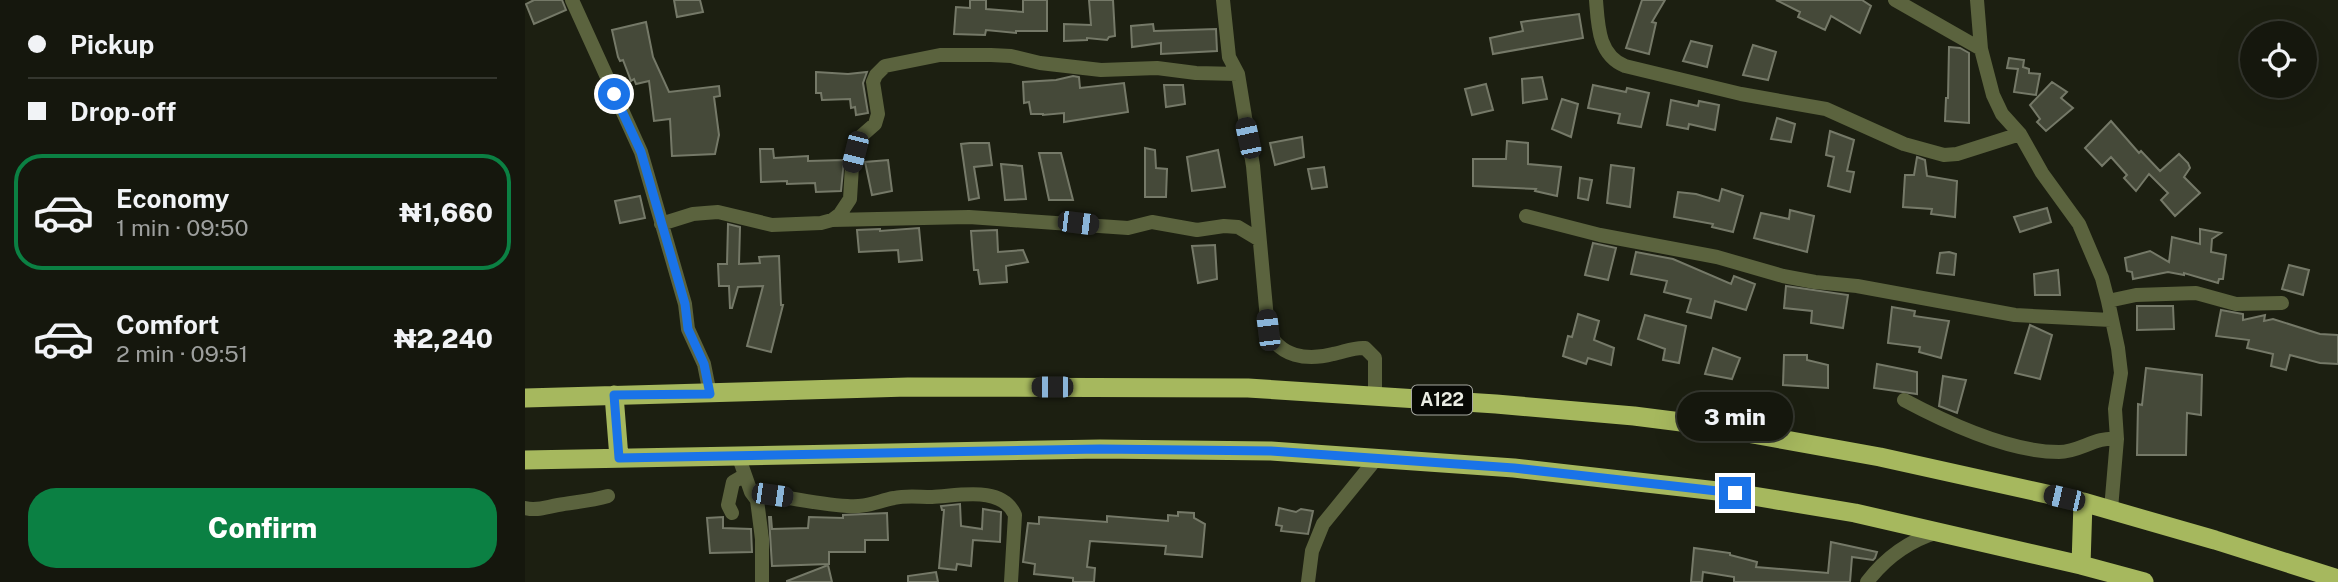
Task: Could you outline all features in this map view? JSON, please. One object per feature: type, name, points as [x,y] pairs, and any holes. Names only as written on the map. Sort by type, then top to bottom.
[{"type":"highway","name":"A122","points":[[525,398],[908,387],[1248,388],[1496,404],[1697,424],[1881,457],[2083,502],[2338,579]]},
{"type":"highway","points":[[614,395],[619,458]]},
{"type":"highway","points":[[525,460],[1113,449],[1271,451],[1514,468],[1735,493],[1855,513],[2144,582]]},
{"type":"highway","points":[[2081,565],[2083,502]]},
{"type":"street","points":[[572,0],[604,74],[635,135],[685,304],[688,329],[704,364],[710,394]]},
{"type":"street","points":[[1223,0],[1229,57],[1238,74],[1255,179],[1258,239],[1268,330],[1277,345],[1290,354],[1319,356],[1365,348],[1374,358],[1375,396]]},
{"type":"street","points":[[1596,0],[1602,43],[1611,58],[1625,66],[1741,94],[1826,109],[1904,144],[1944,155],[1957,155],[2020,134]]},
{"type":"street","points":[[1895,0],[1981,50]]},
{"type":"street","points":[[1977,0],[1986,75],[2002,114],[2020,134],[2042,173],[2079,224],[2102,278],[2120,361],[2111,509]]},
{"type":"street","points":[[832,220],[840,214],[850,199],[852,166],[859,138],[875,124],[877,114],[873,82],[885,65],[940,55],[991,55],[1101,70],[1157,68],[1196,73],[1238,74]]},
{"type":"street","points":[[661,224],[692,214],[718,212],[772,225],[832,220],[969,216],[1128,228],[1152,222],[1197,230],[1238,227],[1258,239]]},
{"type":"street","points":[[1526,216],[1600,235],[1717,257],[1804,280],[1857,286],[2015,315],[2111,320]]},
{"type":"street","points":[[2108,301],[2136,295],[2196,293],[2236,304],[2282,303]]},
{"type":"street","points":[[1904,400],[1940,420],[2028,448],[2062,452],[2106,437],[2117,439]]},
{"type":"street","points":[[738,455],[751,492],[757,500],[762,539],[762,582]]},
{"type":"street","points":[[1308,582],[1313,551],[1324,524],[1376,459]]},
{"type":"street","points":[[732,513],[728,505],[733,482],[745,475]]},
{"type":"street","points":[[751,492],[854,507],[909,496],[975,494],[994,497],[1013,509],[1015,516],[1011,582]]},
{"type":"street","points":[[525,509],[536,510],[607,496]]},
{"type":"street","points":[[1899,550],[1905,524]]},
{"type":"street","points":[[1867,582],[1878,568],[1899,550],[1917,539],[1939,532]]},
{"type":"building","points":[[534,0],[562,0],[566,10],[534,24],[526,4]]},
{"type":"building","points":[[674,0],[700,0],[703,12],[677,17]]},
{"type":"building","points":[[970,0],[986,0],[986,9],[1023,12],[1023,0],[1047,0],[1047,31],[1016,33],[986,30],[985,35],[954,34],[956,7],[970,8]]},
{"type":"building","points":[[1089,0],[1113,0],[1115,36],[1107,40],[1087,38],[1064,41],[1064,24],[1091,25]]},
{"type":"building","points":[[1642,0],[1665,0],[1652,22],[1656,23],[1649,54],[1626,48]]},
{"type":"building","points":[[1776,0],[1862,0],[1871,6],[1860,33],[1831,16],[1825,30],[1798,17],[1800,12]]},
{"type":"building","points":[[1579,14],[1583,38],[1493,54],[1490,38],[1523,31],[1521,22]]},
{"type":"building","points":[[646,22],[653,57],[669,92],[719,86],[720,96],[714,97],[719,135],[715,154],[672,156],[670,119],[654,121],[649,81],[636,84],[634,79],[631,81],[623,60],[620,61],[612,30]]},
{"type":"building","points":[[1153,24],[1154,31],[1216,29],[1217,51],[1161,54],[1161,43],[1132,47],[1131,26]]},
{"type":"building","points":[[1691,41],[1712,46],[1707,67],[1683,61]]},
{"type":"building","points":[[1753,45],[1776,52],[1768,80],[1743,75]]},
{"type":"building","points":[[1949,47],[1960,48],[1969,53],[1969,123],[1945,121]]},
{"type":"building","points":[[2009,58],[2024,60],[2023,67],[2029,69],[2029,73],[2040,74],[2036,95],[2014,92],[2018,69],[2007,68]]},
{"type":"building","points":[[816,72],[867,72],[863,83],[868,113],[856,115],[855,107],[851,108],[850,99],[822,100],[821,93],[816,93]]},
{"type":"building","points":[[1079,77],[1080,88],[1124,83],[1128,112],[1064,122],[1064,113],[1031,114],[1029,102],[1024,103],[1023,82]]},
{"type":"building","points":[[1542,77],[1547,99],[1523,103],[1522,79]]},
{"type":"building","points":[[2052,82],[2067,92],[2061,98],[2073,108],[2046,131],[2037,122],[2040,119],[2030,105]]},
{"type":"building","points":[[1486,84],[1493,110],[1472,115],[1465,89]]},
{"type":"building","points":[[1164,85],[1183,85],[1185,104],[1166,107]]},
{"type":"building","points":[[1593,85],[1626,92],[1627,88],[1649,93],[1641,127],[1618,123],[1620,114],[1588,108]]},
{"type":"building","points":[[1562,99],[1578,104],[1571,137],[1552,129]]},
{"type":"building","points":[[1671,100],[1698,106],[1699,101],[1719,105],[1715,130],[1689,124],[1688,129],[1667,125]]},
{"type":"building","points":[[1777,118],[1795,124],[1791,142],[1771,139]]},
{"type":"building","points":[[2111,121],[2139,153],[2141,151],[2160,171],[2179,154],[2188,163],[2190,168],[2184,177],[2200,193],[2175,216],[2161,200],[2168,193],[2149,174],[2136,191],[2124,178],[2127,175],[2111,157],[2102,166],[2085,148]]},
{"type":"building","points":[[1830,131],[1854,140],[1847,171],[1854,172],[1850,192],[1828,186],[1834,157],[1826,155]]},
{"type":"building","points":[[1302,137],[1304,157],[1275,165],[1270,143]]},
{"type":"building","points":[[1507,141],[1528,143],[1528,164],[1561,167],[1557,196],[1535,191],[1536,189],[1473,186],[1473,159],[1506,159]]},
{"type":"building","points":[[989,143],[992,165],[974,167],[979,198],[969,200],[961,144]]},
{"type":"building","points":[[1145,148],[1155,150],[1156,168],[1167,169],[1166,197],[1145,197]]},
{"type":"building","points":[[760,149],[773,149],[774,158],[808,156],[808,161],[844,160],[841,191],[816,192],[815,183],[761,182]]},
{"type":"building","points":[[1218,150],[1225,187],[1192,191],[1187,157]]},
{"type":"building","points":[[1039,153],[1061,153],[1073,200],[1049,200]]},
{"type":"building","points":[[1917,157],[1925,160],[1927,176],[1957,181],[1955,217],[1931,214],[1932,209],[1903,207],[1905,175],[1914,175]]},
{"type":"building","points":[[888,160],[892,191],[872,195],[865,162]]},
{"type":"building","points":[[1001,164],[1022,166],[1026,199],[1005,200]]},
{"type":"building","points":[[1611,165],[1634,168],[1630,207],[1607,203]]},
{"type":"building","points":[[1324,167],[1327,187],[1312,189],[1308,169]]},
{"type":"building","points":[[1580,178],[1592,180],[1588,200],[1578,198]]},
{"type":"building","points":[[1722,189],[1743,196],[1733,232],[1712,227],[1713,224],[1674,217],[1678,192],[1719,201]]},
{"type":"building","points":[[640,196],[645,218],[620,223],[615,201]]},
{"type":"building","points":[[2047,208],[2051,222],[2020,232],[2014,217]]},
{"type":"building","points":[[1790,210],[1814,216],[1807,252],[1754,238],[1761,213],[1789,219]]},
{"type":"building","points":[[728,224],[740,227],[739,264],[760,263],[759,257],[779,256],[783,305],[771,352],[747,346],[763,286],[738,287],[730,308],[729,286],[719,286],[718,264],[727,264]]},
{"type":"building","points":[[919,228],[922,260],[899,262],[898,250],[859,252],[857,230]]},
{"type":"building","points":[[2200,229],[2221,233],[2212,239],[2211,252],[2226,255],[2223,279],[2219,279],[2218,283],[2184,273],[2168,272],[2133,279],[2132,272],[2127,271],[2125,258],[2150,251],[2169,262],[2172,237],[2200,244]]},
{"type":"building","points":[[997,230],[998,252],[1023,250],[1028,262],[1006,266],[1007,282],[980,284],[978,270],[974,270],[971,231]]},
{"type":"building","points":[[1593,243],[1616,248],[1608,280],[1585,275]]},
{"type":"building","points":[[1215,245],[1217,279],[1198,283],[1192,246]]},
{"type":"building","points":[[1636,252],[1673,259],[1731,284],[1734,276],[1755,284],[1746,310],[1715,301],[1711,318],[1687,312],[1691,299],[1664,292],[1667,281],[1631,274]]},
{"type":"building","points":[[1940,253],[1956,254],[1954,275],[1937,273]]},
{"type":"building","points":[[2289,265],[2309,270],[2303,295],[2282,289]]},
{"type":"building","points":[[2058,270],[2060,295],[2035,295],[2034,274]]},
{"type":"building","points":[[1786,286],[1848,295],[1843,328],[1811,323],[1812,311],[1784,308]]},
{"type":"building","points":[[2137,306],[2173,306],[2174,329],[2137,330]]},
{"type":"building","points":[[1892,307],[1915,311],[1914,316],[1949,321],[1941,358],[1919,352],[1920,347],[1888,343]]},
{"type":"building","points":[[2221,310],[2243,314],[2243,320],[2265,315],[2264,321],[2273,319],[2320,334],[2338,335],[2338,364],[2320,363],[2290,355],[2286,370],[2271,366],[2273,354],[2247,348],[2249,340],[2216,336]]},
{"type":"building","points":[[1578,314],[1599,321],[1594,340],[1614,348],[1611,365],[1588,358],[1586,364],[1563,356]]},
{"type":"building","points":[[1645,315],[1686,326],[1679,363],[1663,360],[1665,349],[1638,339]]},
{"type":"building","points":[[2030,325],[2052,335],[2040,379],[2015,373]]},
{"type":"building","points":[[1713,348],[1740,358],[1732,379],[1705,374]]},
{"type":"building","points":[[1784,355],[1807,355],[1807,360],[1828,365],[1828,388],[1783,385]]},
{"type":"building","points":[[1877,364],[1917,372],[1917,394],[1874,388]]},
{"type":"building","points":[[2146,368],[2202,375],[2201,415],[2187,413],[2186,455],[2137,455],[2138,404],[2142,405]]},
{"type":"building","points":[[1943,376],[1966,380],[1957,413],[1939,406]]},
{"type":"building","points":[[960,504],[961,526],[982,529],[983,509],[1001,512],[1000,542],[973,540],[971,566],[957,564],[956,570],[939,568],[944,510],[941,506]]},
{"type":"building","points":[[1279,508],[1296,512],[1301,509],[1313,511],[1308,534],[1281,531],[1282,526],[1276,525]]},
{"type":"building","points":[[1178,512],[1194,513],[1194,518],[1205,524],[1202,557],[1165,554],[1166,546],[1090,541],[1087,567],[1095,568],[1094,582],[1073,582],[1073,578],[1034,574],[1035,564],[1023,562],[1028,523],[1039,524],[1039,517],[1107,522],[1107,516],[1168,521],[1168,515],[1178,516]]},
{"type":"building","points":[[887,513],[888,540],[865,540],[865,552],[829,552],[829,564],[772,566],[769,517],[772,529],[808,528],[809,517],[843,518],[843,515]]},
{"type":"building","points":[[723,517],[723,528],[751,529],[752,552],[710,553],[707,518]]},
{"type":"building","points":[[1831,542],[1877,552],[1873,560],[1852,557],[1850,582],[1734,582],[1734,577],[1703,572],[1702,582],[1691,582],[1694,548],[1730,553],[1757,562],[1756,567],[1828,573]]},
{"type":"building","points":[[828,565],[832,582],[787,582],[787,581]]},
{"type":"building","points":[[936,572],[938,582],[908,582],[908,576]]},
{"type":"route","points":[[614,94],[641,152],[685,304],[688,329],[704,364],[710,394],[614,395],[619,458],[1100,449],[1271,451],[1514,468],[1735,493]]}]
